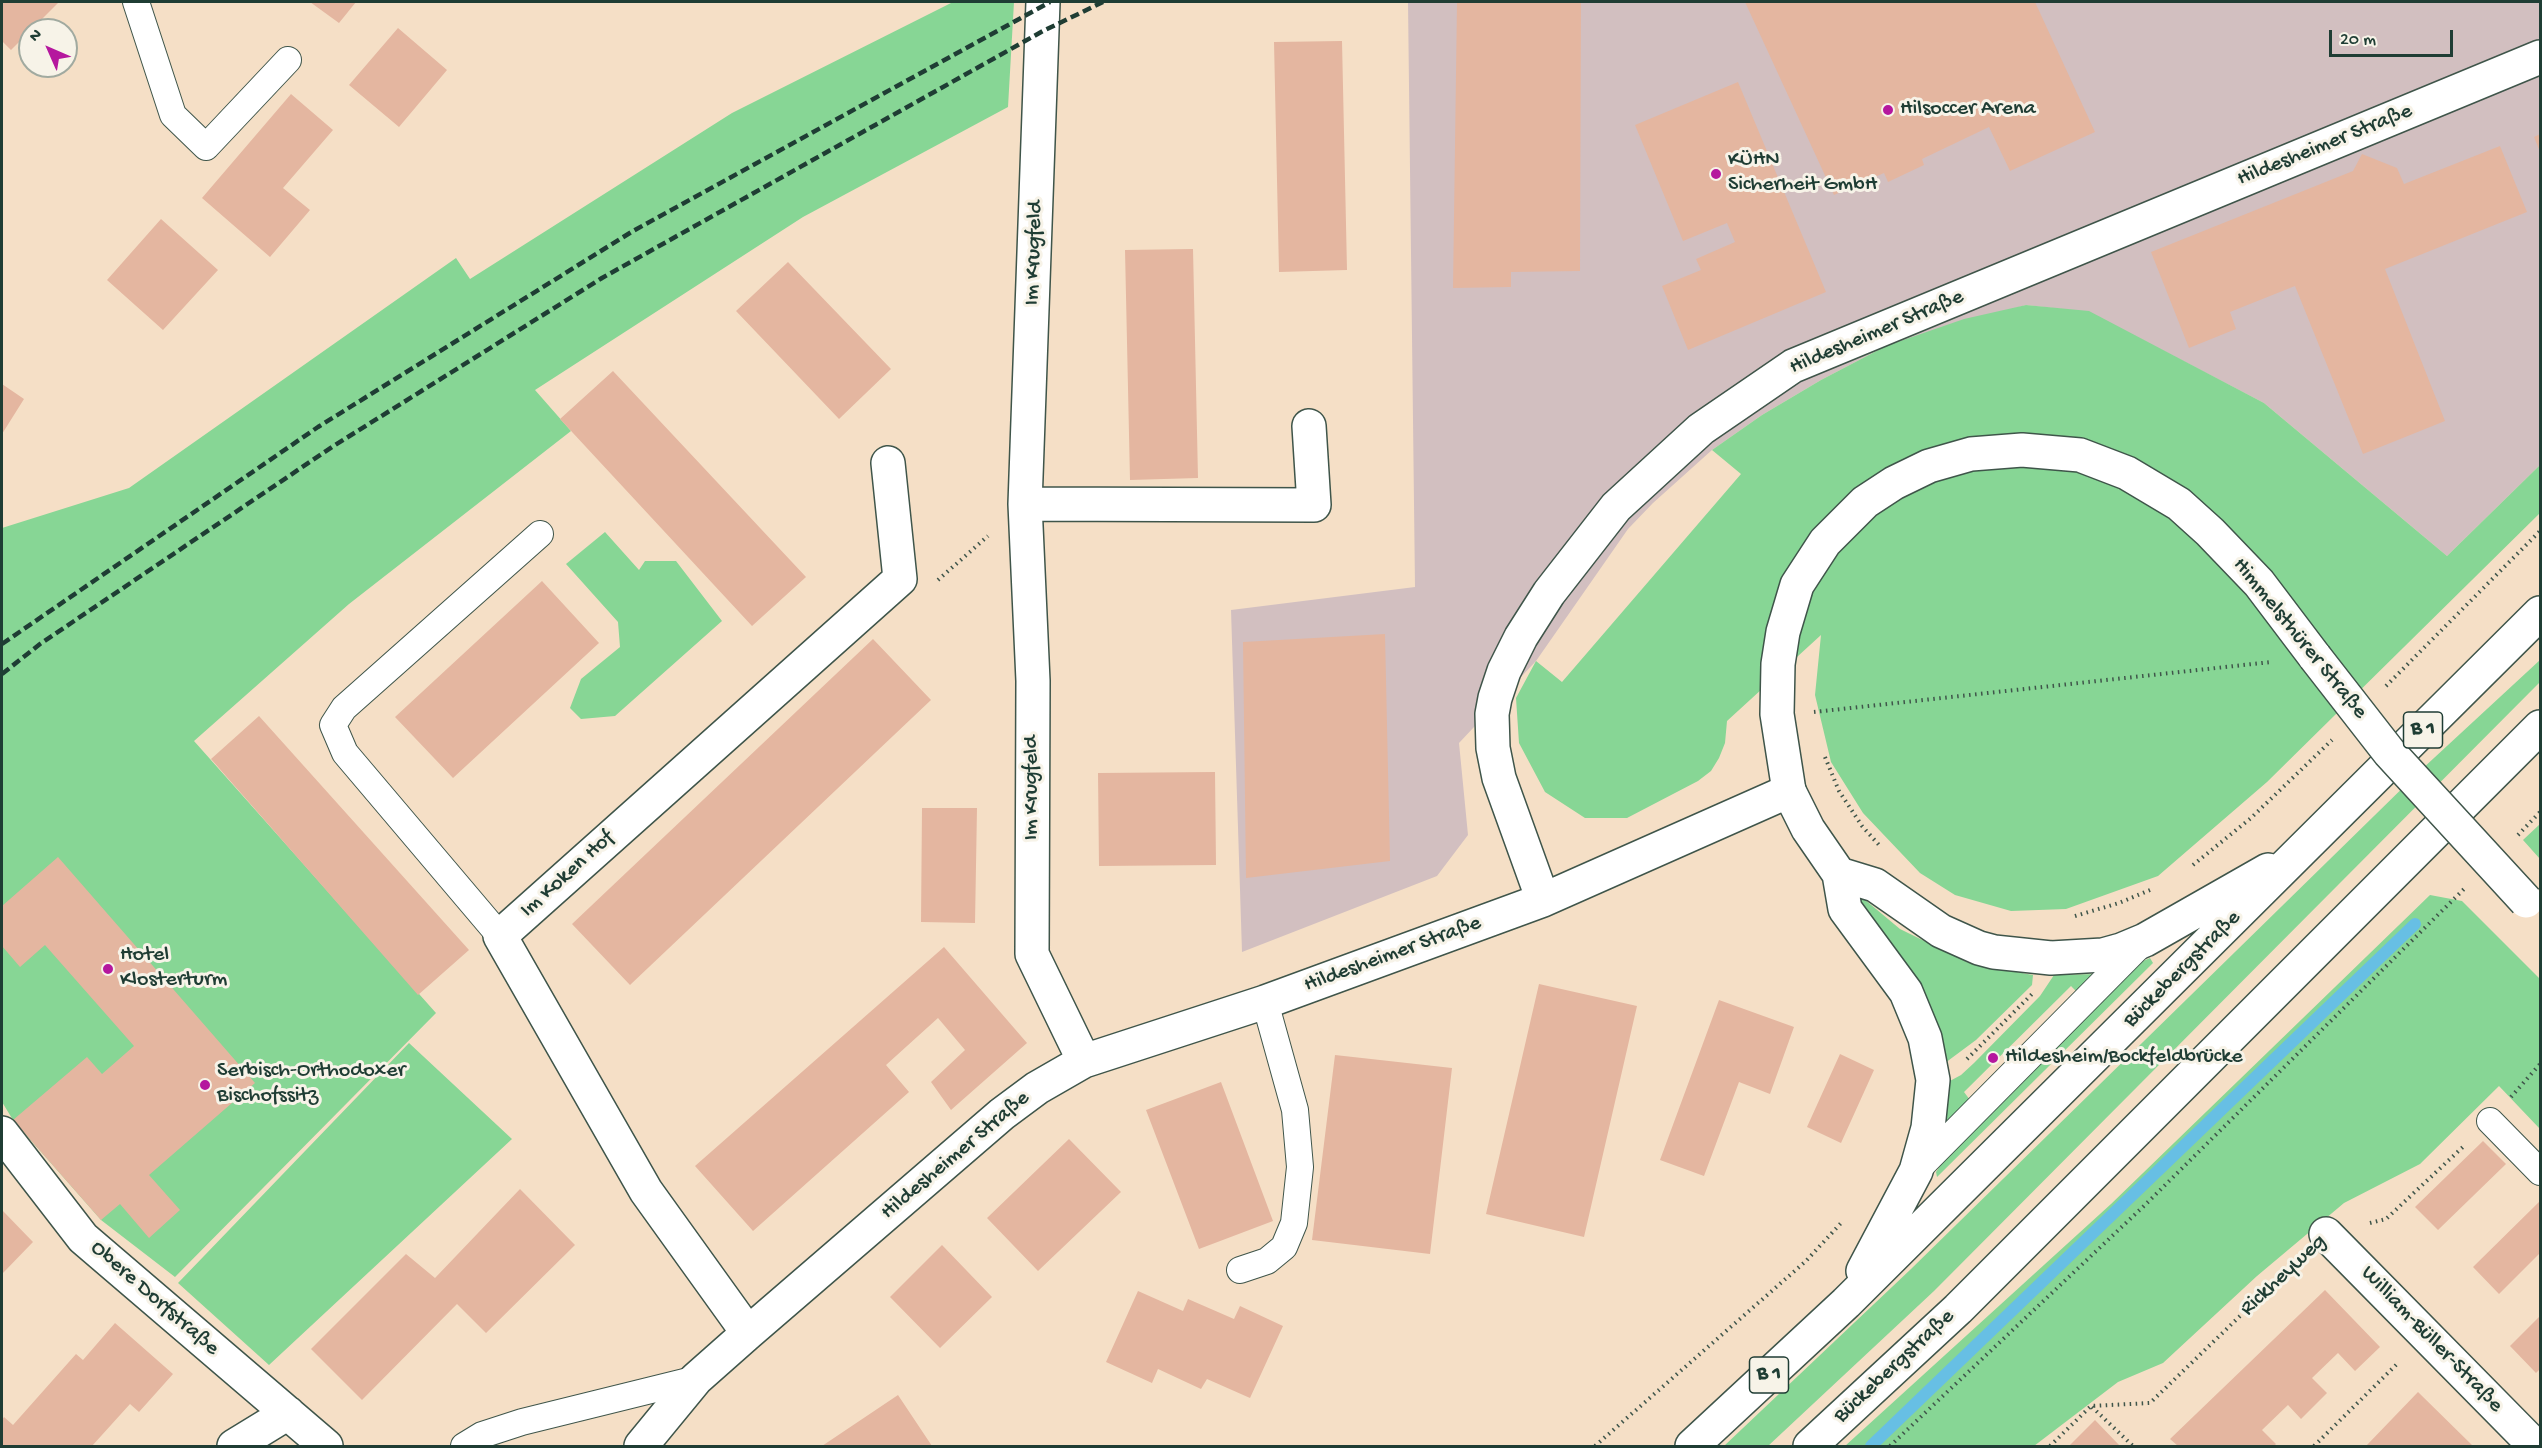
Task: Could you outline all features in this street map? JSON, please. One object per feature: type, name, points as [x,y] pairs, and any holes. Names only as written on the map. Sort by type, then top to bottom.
[{"type":"main road","name":"Im Krugfeld","points":[[1043,2],[1025,504],[1033,681],[1032,954],[1084,1061]]},
{"type":"main road","name":"Hildesheimer Straße","points":[[1543,900],[1498,778],[1493,748],[1492,714],[1498,689],[1521,637],[1543,602],[1598,529],[1616,507],[1701,429],[1793,366],[2541,57]]},
{"type":"main road","points":[[1025,504],[1314,505],[1309,426]]},
{"type":"main road","name":"Himmelsthürer Straße","points":[[1839,874],[1808,829],[1789,791],[1777,714],[1778,664],[1783,632],[1797,585],[1825,542],[1843,521],[1865,502],[1894,483],[1929,466],[1971,454],[2022,450],[2080,456],[2135,478],[2178,504],[2210,532],[2259,582],[2396,760],[2533,908]]},
{"type":"main road","points":[[888,463],[900,579]]},
{"type":"main road","name":"Im Koken Hof","points":[[748,1333],[646,1191],[500,936],[900,579]]},
{"type":"main road","name":"Bückebergstraße","points":[[1692,1446],[1846,1303],[2541,613]]},
{"type":"main road","name":"Bückebergstraße","points":[[1810,1446],[1958,1309],[2541,727]]},
{"type":"main road","points":[[2482,787],[2541,755]]},
{"type":"main road","name":"Hildesheimer Straße","points":[[641,1446],[696,1379],[748,1333],[1002,1114],[1037,1088],[1084,1061],[1265,1002],[1543,900],[1789,791]]},
{"type":"main road","points":[[1846,1303],[1916,1171],[1930,1118],[1934,1080],[1925,1038],[1906,992],[1845,909],[1839,874],[1875,885],[1941,931],[1979,948],[1994,952],[2051,958],[2103,955],[2145,940],[2306,848]]},
{"type":"main road","name":"Obere Dorfstraße","points":[[2,1132],[83,1238],[326,1446]]},
{"type":"main road","name":"William-Büller-Straße","points":[[2326,1234],[2535,1446]]},
{"type":"main road","points":[[234,1446],[288,1413]]},
{"type":"lane","points":[[135,2],[173,115],[206,147],[288,60]]},
{"type":"lane","points":[[500,936],[345,753],[333,725],[344,708],[540,534]]},
{"type":"lane","points":[[1916,1171],[1943,1141],[2145,940]]},
{"type":"lane","points":[[1240,1270],[1267,1261],[1284,1247],[1294,1222],[1300,1167],[1295,1110],[1265,1002]]},
{"type":"lane","points":[[2490,1121],[2541,1172]]},
{"type":"lane","points":[[464,1446],[482,1435],[513,1425],[696,1379]]},
{"type":"path","points":[[900,579],[928,589],[1025,504]]},
{"type":"path","points":[[2382,691],[2541,531]]},
{"type":"path","points":[[1814,722],[1811,712],[2315,657]]},
{"type":"path","points":[[2193,866],[2251,818],[2340,733]]},
{"type":"path","points":[[1823,751],[1829,771],[1843,798],[1862,826],[1883,849]]},
{"type":"path","points":[[2516,837],[2541,812]]},
{"type":"path","points":[[1890,1446],[2154,1196],[2466,886]]},
{"type":"path","points":[[1934,1080],[1975,1053],[2039,987],[2067,918],[2120,903],[2152,889]]},
{"type":"path","name":"Rickheyweg","points":[[2091,1406],[2150,1403],[2326,1234],[2386,1220],[2490,1121],[2541,1064]]},
{"type":"path","points":[[1595,1446],[1806,1261],[1848,1216]]},
{"type":"path","points":[[2314,1446],[2426,1335]]},
{"type":"path","points":[[2050,1446],[2091,1406],[2133,1446]]},
{"type":"shaded area","points":[[1408,2],[2540,2],[2540,465],[2447,556],[2264,403],[2089,312],[2026,305],[1886,346],[1821,380],[1762,415],[1712,450],[1653,503],[1628,529],[1536,661],[1459,743],[1468,835],[1437,876],[1242,952],[1231,610],[1415,587]]},
{"type":"green space","points":[[953,2],[1014,2],[1008,107],[803,217],[535,390],[571,431],[349,604],[194,741],[436,1013],[175,1277],[101,1220],[13,1120],[2,1102],[2,528],[129,488],[456,258],[470,279],[732,113]]},
{"type":"green space","points":[[2026,305],[2089,311],[2264,403],[2447,556],[2540,465],[2540,513],[2267,782],[2158,876],[2066,909],[2011,911],[1955,895],[1920,873],[1863,813],[1831,762],[1815,695],[1821,635],[1727,721],[1725,743],[1719,758],[1711,771],[1698,781],[1627,818],[1585,818],[1545,792],[1519,743],[1516,698],[1536,661],[1562,682],[1741,474],[1712,450],[1762,415],[1821,380],[1886,346],[1964,319]]},
{"type":"green space","points":[[605,532],[639,570],[645,561],[676,561],[722,621],[615,716],[581,719],[570,708],[581,679],[620,647],[618,622],[566,564]]},
{"type":"green space","points":[[2540,660],[2540,682],[1934,1291],[1768,1446],[1724,1446],[1911,1269],[2421,770]]},
{"type":"green space","points":[[2540,824],[2540,859],[2523,840]]},
{"type":"green space","points":[[1858,894],[1900,929],[1969,963],[2033,975],[2032,985],[1976,1040],[1945,1063],[1920,993],[1890,941],[1852,901]]},
{"type":"green space","points":[[2430,895],[2462,901],[2540,979],[2540,1129],[2499,1086],[2420,1164],[2344,1203],[2257,1276],[2163,1363],[2118,1382],[2034,1446],[1845,1446],[2111,1204]]},
{"type":"green space","points":[[2150,958],[2153,963],[1937,1177],[1936,1172],[1952,1148],[2109,990],[2143,961]]},
{"type":"green space","points":[[2097,974],[2078,993],[2071,986],[1964,1092],[1970,1100],[1946,1123],[1948,1082],[1961,1075],[1974,1063],[2040,996],[2054,975]]},
{"type":"green space","points":[[409,1043],[512,1139],[269,1365],[178,1283]]},
{"type":"building","points":[[2,2],[59,2],[43,18],[18,18],[18,43],[11,50],[2,41]]},
{"type":"building","points":[[310,2],[356,2],[339,23]]},
{"type":"building","points":[[1457,2],[1581,2],[1580,271],[1511,272],[1511,287],[1453,288]]},
{"type":"building","name":"Hilsoccer Arena","points":[[1745,2],[2035,2],[2095,132],[2010,171],[1989,127],[1922,159],[1924,165],[1888,182],[1884,173],[1834,195]]},
{"type":"building","points":[[398,28],[447,70],[399,127],[349,85]]},
{"type":"building","points":[[1342,41],[1347,270],[1279,272],[1274,42]]},
{"type":"building","name":"KÜHN Sicherheit GmbH","points":[[1738,82],[1826,292],[1688,350],[1662,286],[1701,270],[1696,259],[1735,242],[1727,223],[1683,241],[1635,125]]},
{"type":"building","points":[[291,94],[333,130],[283,188],[310,210],[270,257],[202,198]]},
{"type":"building","points":[[2540,134],[2540,152],[2534,137]]},
{"type":"building","points":[[2500,146],[2527,212],[2385,269],[2445,421],[2363,454],[2295,286],[2230,312],[2236,329],[2189,348],[2151,252],[2353,171],[2362,154],[2397,168],[2404,184]]},
{"type":"building","points":[[161,219],[218,270],[163,330],[107,280]]},
{"type":"building","points":[[1193,249],[1198,478],[1130,480],[1125,250]]},
{"type":"building","points":[[788,262],[891,369],[839,419],[736,311]]},
{"type":"building","points":[[613,371],[806,577],[752,626],[560,419]]},
{"type":"building","points":[[2,384],[24,399],[2,434]]},
{"type":"building","points":[[542,581],[599,643],[453,778],[395,717]]},
{"type":"building","points":[[1385,634],[1390,861],[1246,878],[1243,642]]},
{"type":"building","points":[[873,639],[931,700],[630,985],[572,924]]},
{"type":"building","points":[[259,716],[469,950],[418,995],[211,759]]},
{"type":"building","points":[[1215,772],[1216,865],[1099,866],[1098,773]]},
{"type":"building","points":[[922,808],[977,808],[975,923],[921,922]]},
{"type":"building","points":[[58,857],[255,1083],[149,1175],[180,1210],[149,1238],[120,1204],[101,1220],[13,1120],[87,1057],[102,1074],[134,1046],[45,945],[20,967],[2,946],[2,906]]},
{"type":"building","points":[[944,947],[1027,1043],[951,1110],[931,1082],[965,1050],[938,1018],[886,1065],[909,1092],[753,1231],[695,1166]]},
{"type":"building","points":[[1539,984],[1637,1006],[1584,1237],[1486,1214]]},
{"type":"building","points":[[1719,1000],[1794,1027],[1770,1094],[1739,1082],[1704,1176],[1660,1160]]},
{"type":"building","points":[[1840,1054],[1874,1070],[1841,1143],[1807,1127]]},
{"type":"building","points":[[1335,1055],[1452,1068],[1430,1254],[1312,1240]]},
{"type":"building","points":[[1221,1082],[1273,1221],[1199,1249],[1146,1110]]},
{"type":"building","points":[[1069,1139],[1121,1192],[1038,1271],[987,1218]]},
{"type":"building","points":[[2483,1141],[2506,1164],[2438,1230],[2415,1207]]},
{"type":"building","points":[[520,1189],[575,1245],[486,1333],[457,1304],[362,1400],[311,1349],[406,1254],[435,1278]]},
{"type":"building","points":[[2540,1201],[2540,1253],[2499,1294],[2473,1267]]},
{"type":"building","points":[[2,1210],[33,1242],[2,1274]]},
{"type":"building","points":[[942,1245],[992,1297],[940,1348],[890,1297]]},
{"type":"building","points":[[2325,1290],[2380,1347],[2355,1371],[2338,1353],[2312,1378],[2327,1393],[2301,1419],[2288,1405],[2262,1430],[2276,1444],[2274,1446],[2178,1446],[2170,1439]]},
{"type":"building","points":[[1138,1291],[1183,1311],[1188,1299],[1234,1319],[1240,1306],[1283,1326],[1250,1398],[1207,1379],[1201,1389],[1158,1369],[1152,1383],[1106,1362]]},
{"type":"building","points":[[2540,1316],[2540,1369],[2536,1373],[2510,1346]]},
{"type":"building","points":[[115,1323],[173,1374],[139,1412],[130,1404],[92,1446],[2,1446],[4,1417],[13,1425],[76,1354],[83,1360]]},
{"type":"building","points":[[2418,1392],[2473,1446],[2366,1446]]},
{"type":"building","points":[[898,1395],[932,1446],[822,1446]]},
{"type":"building","points":[[2095,1420],[2120,1446],[2070,1445]]},
{"type":"waterway","points":[[1871,1446],[2415,924]]},
{"type":"railway","points":[[2,644],[318,427],[633,231],[1050,2]]},
{"type":"railway","points":[[2,674],[40,644],[332,447],[602,278],[1043,31],[1103,2]]},
{"type":"place","name":"Hilsoccer Arena","points":[[1888,110]]},
{"type":"place","name":"KÜHN Sicherheit GmbH","points":[[1716,174]]},
{"type":"place","name":"Hotel Klosterturm","points":[[108,969]]},
{"type":"place","name":"Hildesheim/Bockfeldbrücke","points":[[1993,1058]]},
{"type":"place","name":"Serbisch-Orthodoxer Bischofssitz","points":[[205,1085]]}]
